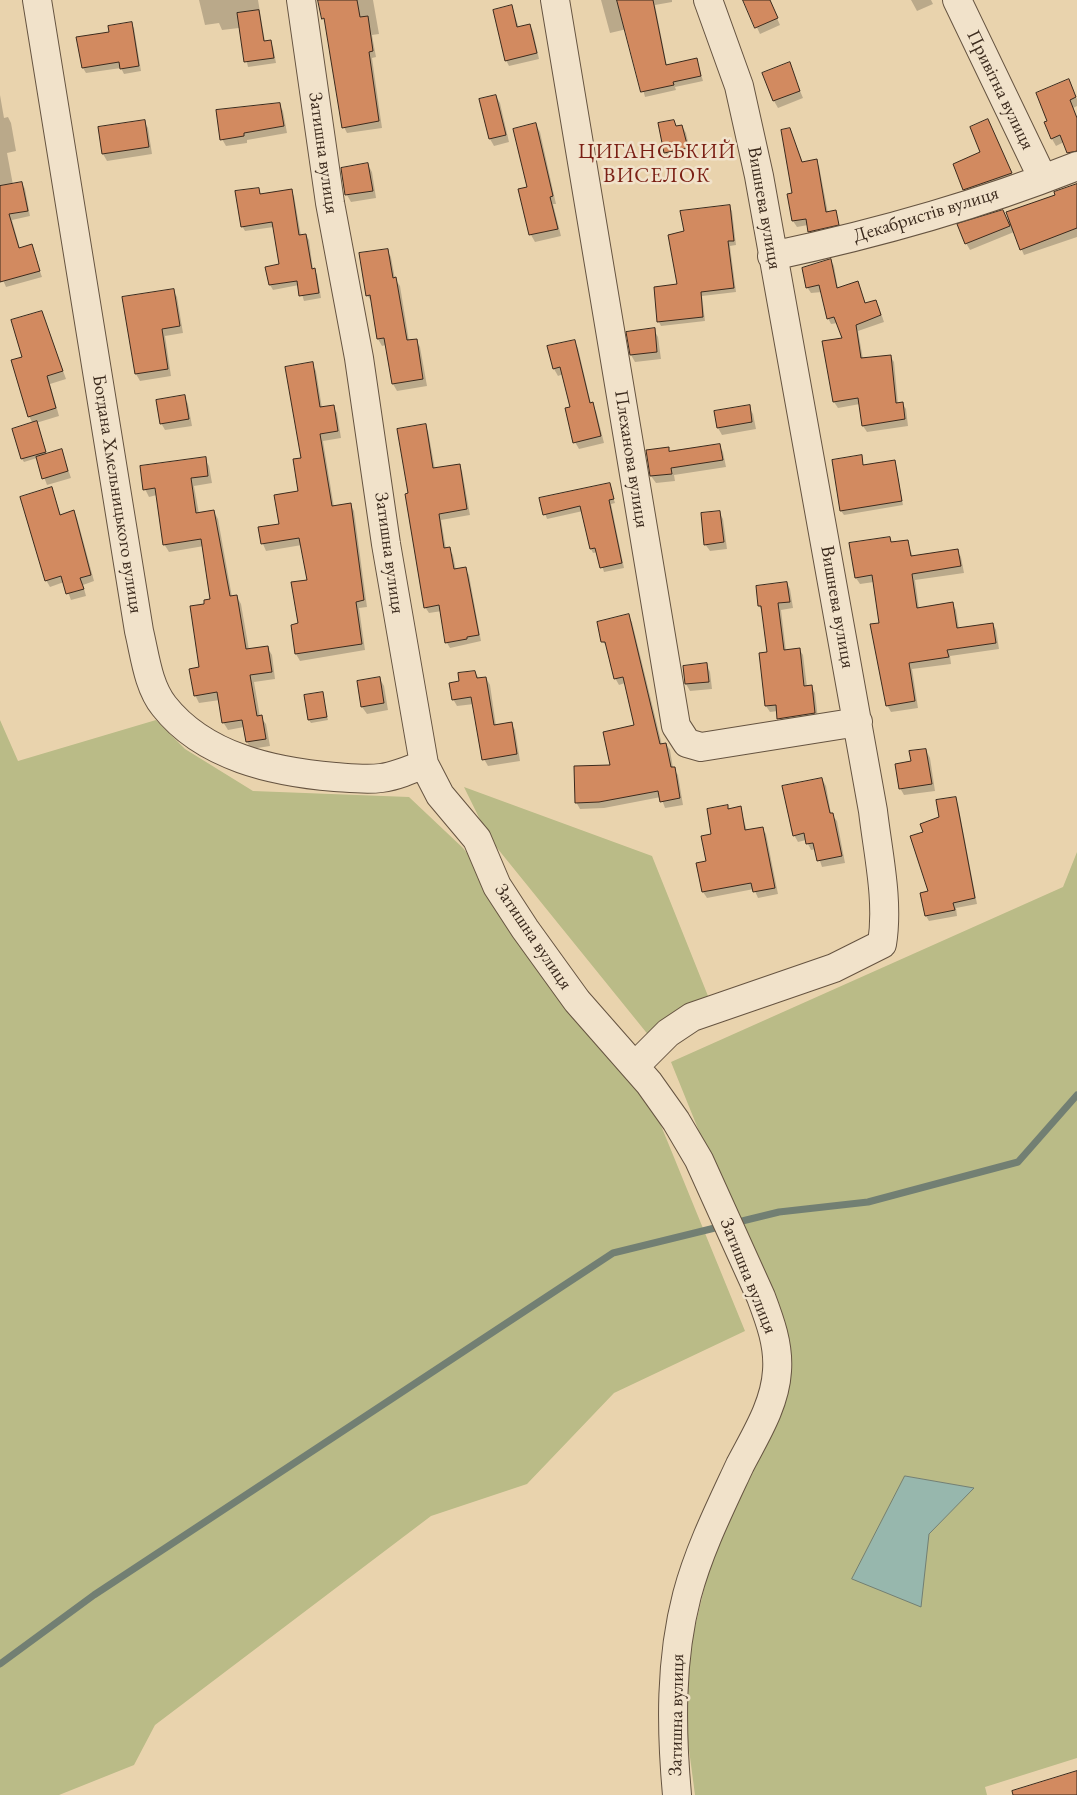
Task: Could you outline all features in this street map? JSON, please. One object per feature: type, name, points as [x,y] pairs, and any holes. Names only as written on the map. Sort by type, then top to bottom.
[{"type":"street","name":"Богдана Хмельницького вулиця","points":[[37,0],[139,631],[149,673],[159,698],[173,716],[201,740],[229,754],[256,763],[319,776],[358,778],[395,775],[424,764]]},
{"type":"street","name":"Затишна вулиця","points":[[302,0],[330,203],[364,385],[386,544],[424,764],[440,795],[477,839],[497,886],[512,911],[577,1001],[635,1066],[672,1114],[699,1160],[769,1317],[775,1342],[778,1360],[776,1385],[766,1414],[704,1544],[685,1604],[678,1646],[674,1691],[677,1795]]},
{"type":"street","name":"Плеханова вулиця","points":[[555,0],[676,726],[687,743],[701,748],[858,722]]},
{"type":"street","name":"Вишнева вулиця","points":[[635,1066],[668,1033],[692,1017],[834,968],[882,944],[883,898],[873,811],[747,115],[739,86],[708,0]]},
{"type":"street","name":"Привітна вулиця","points":[[957,0],[1043,179]]},
{"type":"street","name":"Декабристів вулиця","points":[[772,256],[848,239],[1043,179],[1077,166]]},
{"type":"green space","points":[[0,720],[18,761],[156,720],[185,749],[253,791],[409,797],[463,848],[644,1084],[745,1331],[614,1393],[527,1484],[431,1516],[155,1725],[134,1765],[59,1795],[0,1795]]},
{"type":"green space","points":[[464,787],[652,856],[714,1011],[654,1042],[489,838]]},
{"type":"green space","points":[[1077,852],[1077,1758],[985,1787],[987,1795],[695,1795],[688,1742],[686,1664],[715,1544],[787,1349],[671,1062],[1063,887]],"holes":[[[905,1476],[973,1488],[929,1534]]]},
{"type":"water","points":[[905,1476],[974,1488],[929,1534],[921,1607],[852,1579]]},
{"type":"building","points":[[318,0],[357,0],[360,17],[368,16],[373,51],[369,52],[379,121],[342,128],[324,18],[322,19]]},
{"type":"building","points":[[617,0],[653,0],[666,65],[697,58],[701,76],[673,82],[674,85],[641,92]]},
{"type":"building","points":[[743,0],[770,0],[778,18],[755,28]]},
{"type":"building","points":[[512,5],[517,27],[530,24],[537,53],[505,61],[493,10]]},
{"type":"building","points":[[259,10],[264,41],[271,40],[274,58],[244,62],[237,13]]},
{"type":"building","points":[[132,22],[139,66],[120,69],[119,62],[82,68],[76,37],[109,32],[108,26]]},
{"type":"building","points":[[790,62],[800,91],[773,101],[762,73]]},
{"type":"building","points":[[1069,79],[1076,97],[1070,100],[1077,118],[1077,151],[1067,153],[1060,135],[1051,139],[1044,122],[1047,121],[1036,93]]},
{"type":"building","points":[[496,95],[506,135],[489,139],[479,99]]},
{"type":"building","points":[[280,103],[284,126],[244,133],[244,136],[220,140],[216,110]]},
{"type":"building","points":[[988,119],[1012,173],[963,190],[953,164],[980,152],[970,127]]},
{"type":"building","points":[[145,120],[149,147],[102,154],[98,127]]},
{"type":"building","points":[[674,120],[676,126],[682,125],[688,148],[664,153],[658,123]]},
{"type":"building","points":[[536,123],[553,196],[550,197],[558,229],[529,235],[518,189],[527,187],[513,129]]},
{"type":"building","points":[[790,128],[802,162],[817,159],[826,212],[836,210],[839,225],[808,232],[806,219],[792,221],[787,194],[792,193],[781,130]]},
{"type":"building","points":[[368,163],[373,191],[345,195],[341,168]]},
{"type":"building","points":[[22,182],[28,211],[9,214],[19,248],[32,244],[40,271],[0,282],[0,186]]},
{"type":"building","points":[[1077,184],[1077,228],[1020,250],[1006,212],[1055,195],[1054,192]]},
{"type":"building","points":[[259,188],[260,194],[292,189],[299,235],[306,234],[312,269],[315,268],[319,293],[299,296],[297,281],[269,285],[265,267],[279,264],[272,222],[241,227],[235,191]]},
{"type":"building","points":[[730,205],[734,241],[728,241],[734,288],[701,292],[703,317],[657,322],[654,287],[677,284],[668,235],[684,231],[680,211]]},
{"type":"building","points":[[1003,210],[1010,226],[965,244],[957,224]]},
{"type":"building","points":[[388,249],[393,278],[396,277],[407,340],[417,339],[423,379],[392,384],[384,338],[377,339],[370,295],[366,296],[359,253]]},
{"type":"building","points":[[831,259],[837,288],[858,281],[865,303],[876,300],[881,315],[856,325],[861,358],[891,355],[896,403],[903,402],[905,419],[862,426],[858,398],[833,402],[822,341],[842,338],[834,317],[827,319],[819,285],[806,288],[802,268]]},
{"type":"building","points":[[174,289],[180,326],[162,329],[168,369],[135,374],[122,297]]},
{"type":"building","points":[[42,311],[63,371],[47,376],[56,408],[28,417],[11,360],[22,357],[11,320]]},
{"type":"building","points":[[655,328],[657,352],[630,355],[626,332]]},
{"type":"building","points":[[575,340],[590,403],[593,402],[601,436],[573,443],[565,408],[570,407],[560,367],[553,369],[547,346]]},
{"type":"building","points":[[313,362],[320,407],[334,405],[338,431],[320,434],[332,506],[351,503],[364,600],[356,602],[362,644],[295,654],[291,625],[298,623],[291,582],[307,580],[299,538],[261,544],[258,527],[279,524],[274,495],[298,491],[293,459],[301,458],[285,367]]},
{"type":"building","points":[[185,395],[189,419],[160,424],[156,400]]},
{"type":"building","points":[[750,405],[752,422],[717,428],[714,411]]},
{"type":"building","points":[[37,421],[46,452],[21,459],[12,429]]},
{"type":"building","points":[[426,424],[433,468],[460,464],[467,509],[439,514],[444,548],[450,547],[454,569],[466,567],[479,635],[445,643],[439,605],[424,608],[405,494],[408,493],[397,429]]},
{"type":"building","points":[[720,444],[723,460],[671,468],[672,474],[650,476],[646,450],[669,447],[669,451]]},
{"type":"building","points":[[62,449],[68,471],[42,479],[36,457]]},
{"type":"building","points":[[862,455],[863,465],[895,460],[902,501],[840,511],[832,460]]},
{"type":"building","points":[[206,457],[208,476],[191,478],[196,513],[214,510],[230,596],[237,595],[246,649],[268,646],[272,672],[250,675],[257,716],[262,715],[266,739],[246,742],[242,720],[222,723],[217,692],[194,696],[189,669],[199,667],[190,606],[204,604],[204,600],[210,599],[201,539],[163,545],[155,488],[143,490],[140,466]]},
{"type":"building","points":[[610,483],[614,499],[609,500],[622,563],[600,568],[595,548],[590,549],[580,506],[543,515],[539,498]]},
{"type":"building","points":[[52,487],[60,515],[74,510],[91,575],[80,578],[84,589],[66,594],[61,576],[45,581],[20,497]]},
{"type":"building","points":[[720,511],[724,542],[704,545],[701,513]]},
{"type":"building","points":[[890,537],[891,542],[908,540],[911,556],[958,549],[961,566],[912,574],[917,608],[953,602],[957,628],[993,623],[996,643],[947,650],[949,657],[909,663],[915,701],[886,706],[870,624],[879,623],[872,575],[855,578],[849,543]]},
{"type":"building","points":[[787,582],[790,602],[778,603],[784,650],[800,648],[804,686],[812,685],[815,713],[777,719],[776,705],[765,706],[759,653],[767,652],[761,606],[758,606],[756,586]]},
{"type":"building","points":[[629,614],[660,744],[666,743],[671,767],[675,767],[680,798],[660,802],[658,791],[599,802],[575,803],[574,766],[610,765],[603,732],[634,725],[623,677],[614,679],[605,642],[601,642],[597,622]]},
{"type":"building","points":[[707,663],[709,682],[685,684],[683,666]]},
{"type":"building","points":[[475,671],[477,678],[486,677],[494,725],[512,722],[517,754],[482,760],[471,697],[452,700],[449,683],[459,681],[458,673]]},
{"type":"building","points":[[380,677],[384,703],[361,707],[357,681]]},
{"type":"building","points":[[323,692],[327,717],[308,720],[304,695]]},
{"type":"building","points":[[926,749],[932,784],[899,789],[895,764],[911,761],[909,751]]},
{"type":"building","points":[[822,778],[830,813],[833,813],[842,856],[817,861],[813,843],[806,844],[804,833],[793,836],[782,786]]},
{"type":"building","points":[[956,797],[975,898],[953,903],[955,910],[925,916],[920,893],[928,891],[910,836],[923,832],[920,824],[939,817],[936,800]]},
{"type":"building","points":[[728,805],[728,809],[741,806],[745,830],[763,827],[775,888],[753,892],[751,883],[702,892],[696,863],[706,861],[701,836],[711,834],[707,809]]},
{"type":"building","points":[[1077,1771],[1077,1795],[1013,1795],[1012,1791]]},
{"type":"waterway","points":[[734,1223],[779,1212],[868,1202],[1018,1162],[1077,1095]]},
{"type":"waterway","points":[[0,1664],[94,1595],[613,1253],[723,1226]]},
{"type":"district","name":"ЦИГАНСЬКИЙ ВИСЕЛОК","points":[[657,164]]}]
